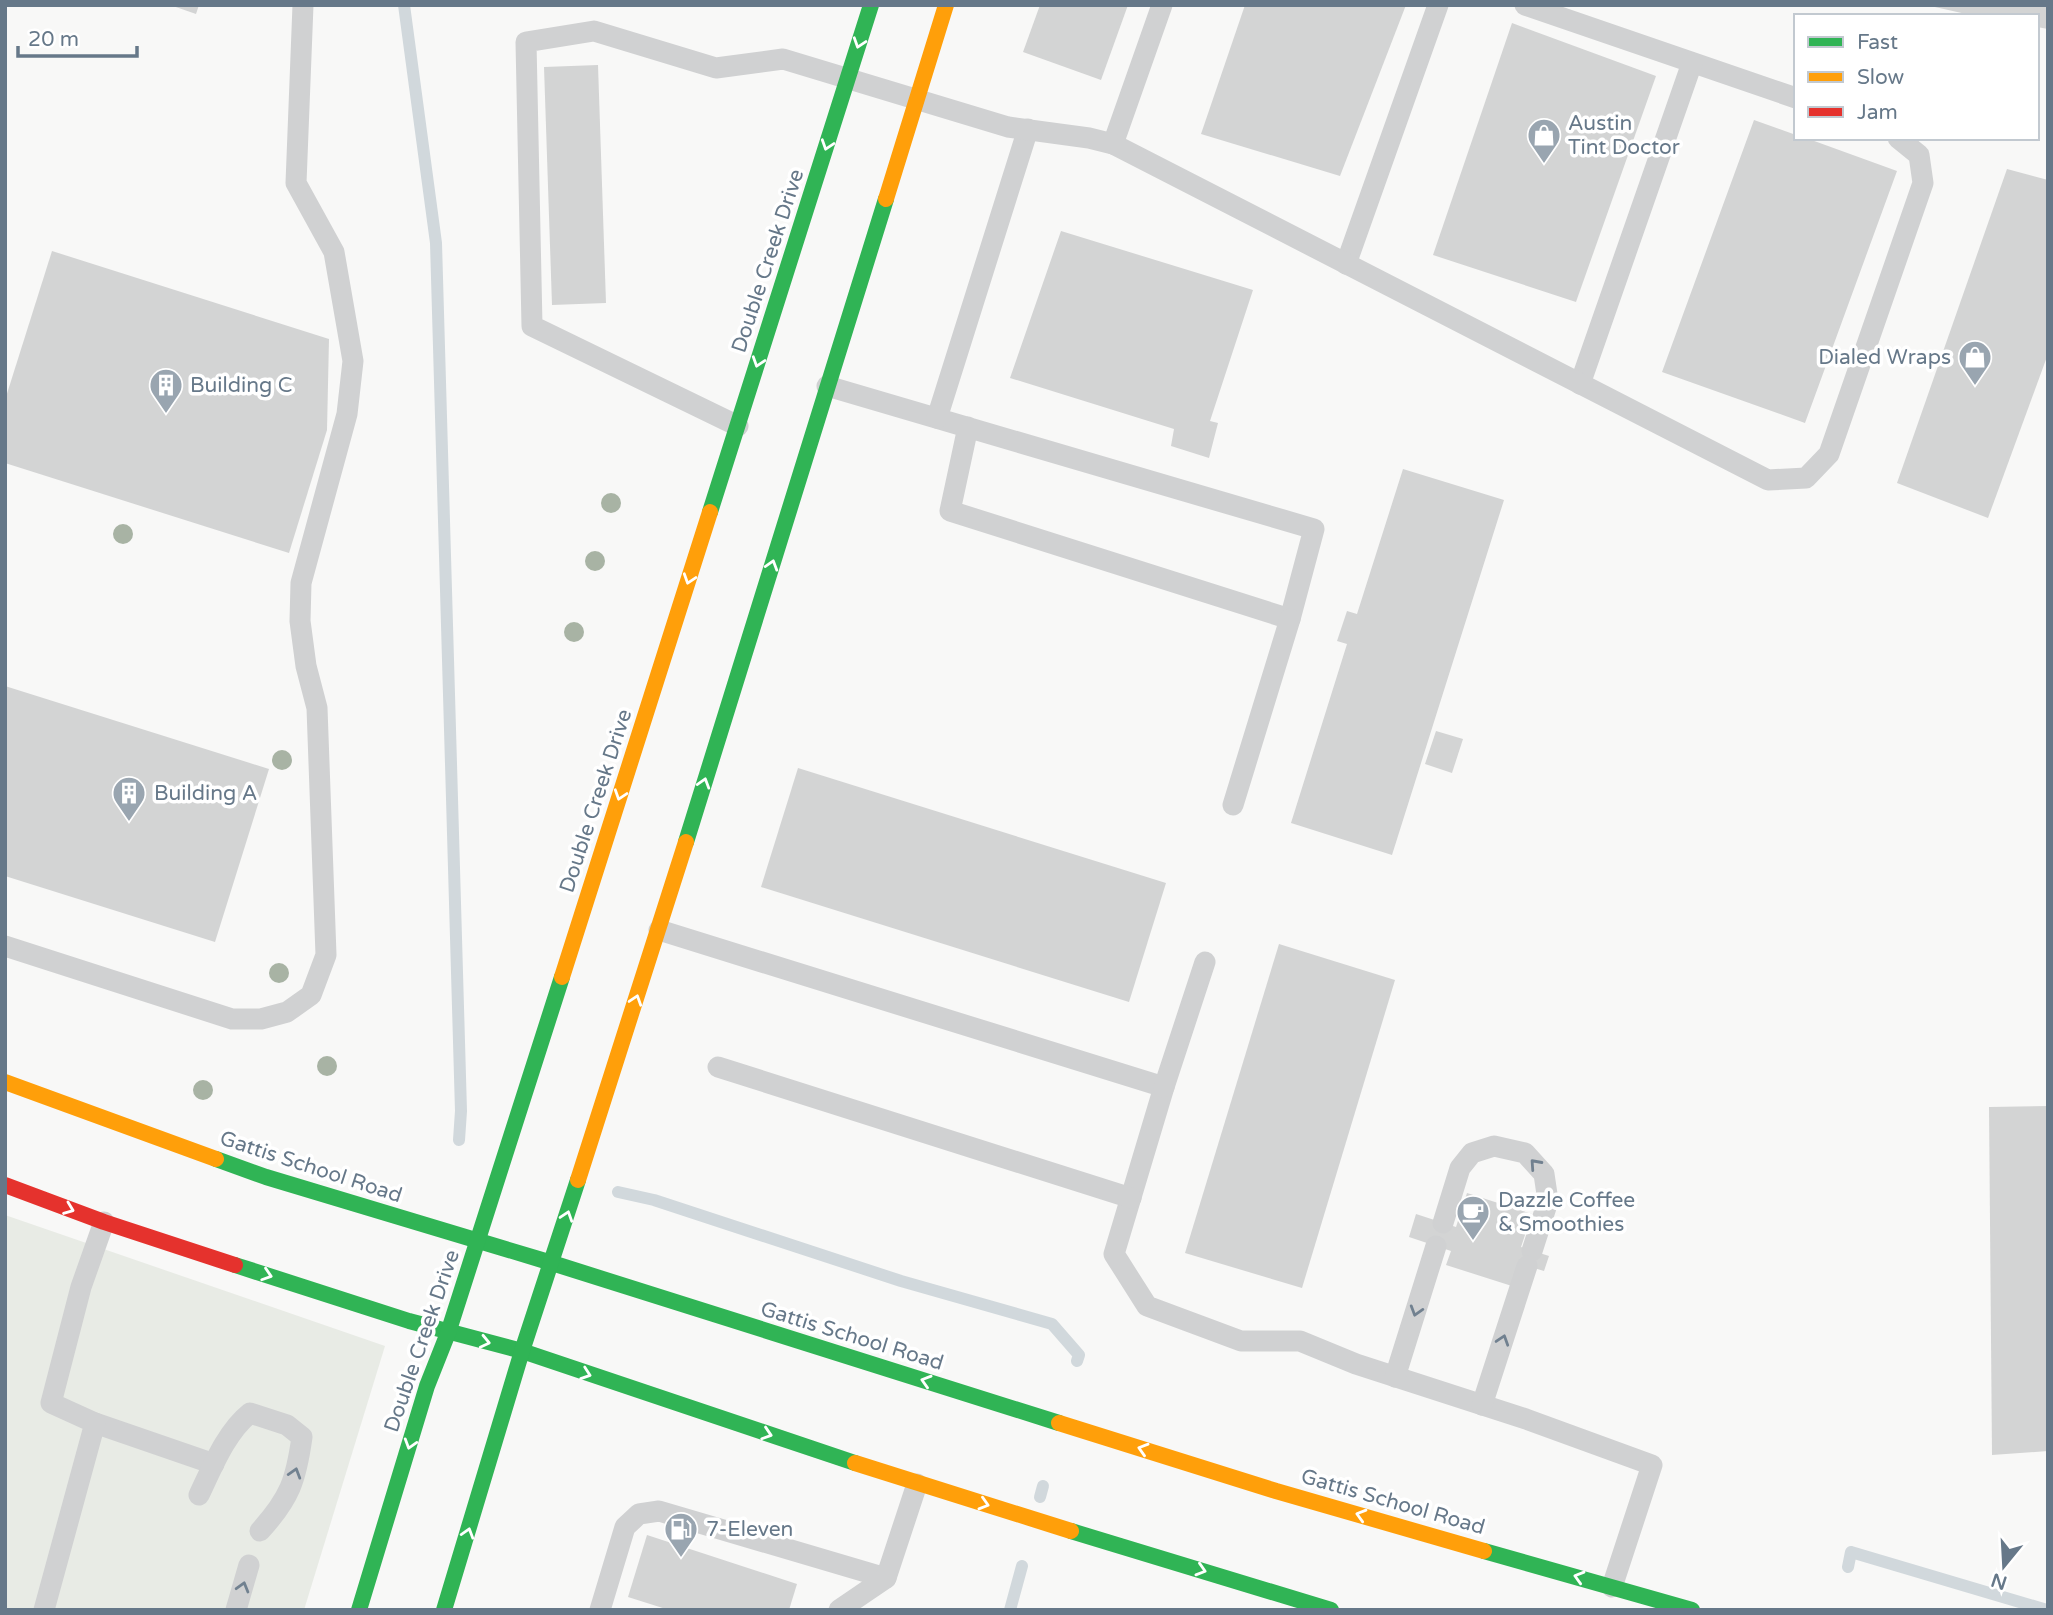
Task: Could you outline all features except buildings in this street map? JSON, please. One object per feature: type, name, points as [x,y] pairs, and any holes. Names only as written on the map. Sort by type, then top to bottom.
[{"type":"street","name":"Double Creek Drive","points":[[359,1610],[427,1386],[448,1333],[478,1241],[871,5]]},
{"type":"street","points":[[444,1610],[522,1351],[659,930],[946,5]]},
{"type":"street","name":"Gattis School Road","points":[[5,1082],[266,1177],[552,1263],[1276,1491],[1692,1610]]},
{"type":"street","points":[[5,1185],[104,1222],[448,1333],[522,1351],[917,1484],[1331,1610]]},
{"type":"lane","points":[[5,946],[232,1019],[261,1019],[286,1012],[311,995],[326,955],[317,708],[306,666],[300,621],[301,583],[346,414],[353,361],[334,252],[296,183],[303,5]]},
{"type":"lane","points":[[1113,144],[1162,5]]},
{"type":"lane","points":[[1346,264],[1438,5]]},
{"type":"lane","points":[[1525,5],[1794,97]]},
{"type":"lane","points":[[738,426],[532,326],[526,42],[594,31],[716,68],[783,59],[1007,127],[1113,144],[1768,481],[1806,478],[1829,454],[1923,183],[1919,155],[1900,140]]},
{"type":"lane","points":[[1580,384],[1692,63]]},
{"type":"lane","points":[[937,418],[1028,129]]},
{"type":"lane","points":[[827,386],[1314,529],[1290,619],[1233,805]]},
{"type":"lane","points":[[968,427],[950,511],[1290,619]]},
{"type":"lane","points":[[659,930],[1164,1087]]},
{"type":"lane","points":[[1205,962],[1114,1254],[1147,1306],[1241,1341],[1300,1341],[1356,1364],[1652,1465],[1612,1587]]},
{"type":"lane","points":[[718,1067],[1131,1198]]},
{"type":"lane","points":[[1443,1223],[1460,1168],[1472,1153],[1494,1146],[1525,1153],[1544,1174],[1548,1201],[1482,1405]]},
{"type":"lane","points":[[104,1222],[81,1287],[51,1403],[95,1423],[214,1464]]},
{"type":"lane","points":[[1395,1377],[1436,1246]]},
{"type":"lane","points":[[199,1495],[241,1420],[250,1413],[287,1425],[302,1437],[297,1474],[281,1508],[260,1531]]},
{"type":"lane","points":[[44,1610],[95,1423]]},
{"type":"lane","points":[[839,1610],[886,1578],[917,1484]]},
{"type":"lane","points":[[600,1610],[625,1527],[639,1514],[659,1511],[886,1578]]},
{"type":"lane","points":[[236,1610],[250,1565]]},
{"type":"shaded area","points":[[5,1215],[385,1346],[304,1610],[5,1610]]},
{"type":"waterway","points":[[404,5],[436,243],[461,1111],[459,1140]]},
{"type":"waterway","points":[[618,1192],[654,1200],[901,1281],[1052,1324],[1079,1355],[1077,1361]]},
{"type":"waterway","points":[[1040,1497],[1043,1486]]},
{"type":"waterway","points":[[1848,1567],[1851,1552],[2047,1610]]},
{"type":"waterway","points":[[1010,1610],[1022,1566]]},
{"type":"traffic: fast","points":[[710,512],[871,5]]},
{"type":"traffic: fast","points":[[686,842],[886,199]]},
{"type":"traffic: fast","points":[[359,1610],[427,1386],[448,1333],[562,977]]},
{"type":"traffic: fast","points":[[216,1159],[266,1177],[552,1263],[1059,1423]]},
{"type":"traffic: fast","points":[[444,1610],[522,1351],[578,1180]]},
{"type":"traffic: fast","points":[[235,1265],[409,1321],[522,1351],[855,1463]]},
{"type":"traffic: fast","points":[[1071,1531],[1331,1610]]},
{"type":"traffic: fast","points":[[1484,1551],[1692,1610]]},
{"type":"traffic: slow","points":[[886,199],[946,5]]},
{"type":"traffic: slow","points":[[562,977],[710,512]]},
{"type":"traffic: slow","points":[[578,1180],[686,842]]},
{"type":"traffic: slow","points":[[5,1082],[216,1159]]},
{"type":"traffic: slow","points":[[1059,1423],[1276,1491],[1484,1551]]},
{"type":"traffic: slow","points":[[855,1463],[1071,1531]]},
{"type":"traffic: jam","points":[[5,1185],[104,1222],[235,1265]]},
{"type":"place","name":"Austin Tint Doctor","points":[[1544,165]]},
{"type":"place","name":"Dialed Wraps","points":[[1975,387]]},
{"type":"place","name":"Building C","points":[[166,415]]},
{"type":"place","name":"Building A","points":[[129,823]]},
{"type":"place","name":"Dazzle Coffee & Smoothies","points":[[1473,1242]]},
{"type":"place","name":"7-Eleven","points":[[681,1559]]}]
